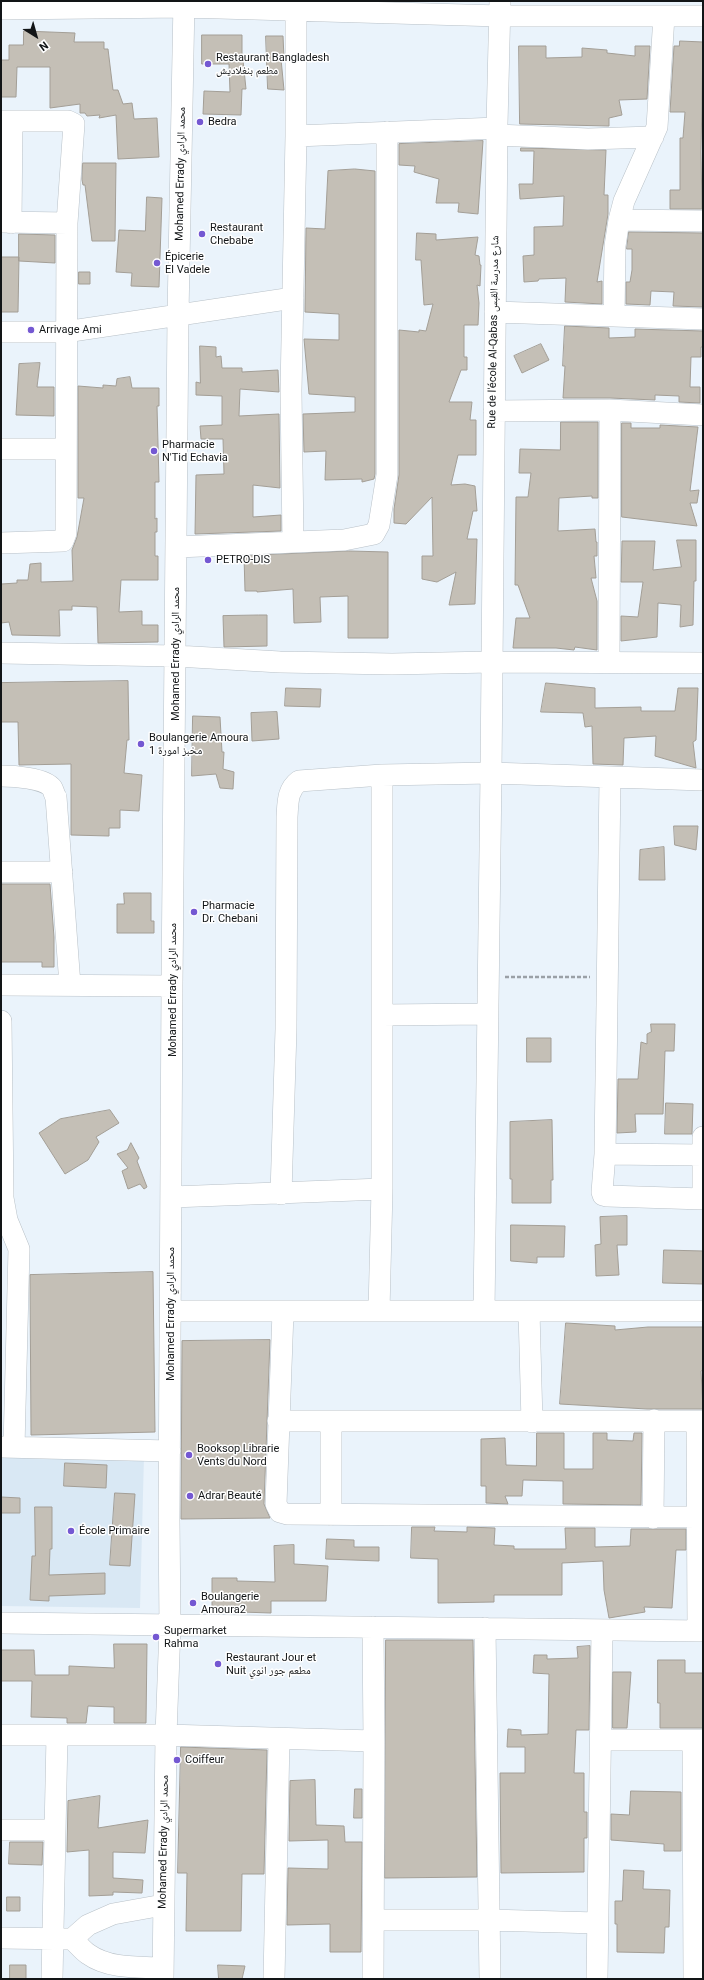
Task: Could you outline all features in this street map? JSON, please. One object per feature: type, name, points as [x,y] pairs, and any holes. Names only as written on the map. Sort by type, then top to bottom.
[{"type":"street","points":[[1,8],[184,4],[296,10],[500,8],[664,16],[703,16]]},
{"type":"street","name":"Mohamed Errady محمد الرادي","points":[[163,1974],[166,1735],[170,1626],[172,986],[178,315],[184,4]]},
{"type":"street","name":"Rue de l'école Al-Qabas شارع مدرسة القبس","points":[[484,1311],[497,132],[500,8]]},
{"type":"street","points":[[294,542],[291,391],[296,136],[296,10]]},
{"type":"street","points":[[614,316],[615,246],[619,220],[624,201],[657,127],[664,16]]},
{"type":"street","points":[[1,543],[63,540],[66,533],[65,332],[67,223],[74,124],[68,121],[7,121],[6,223],[67,223]]},
{"type":"street","points":[[296,136],[387,132],[497,132],[588,139],[653,137]]},
{"type":"street","points":[[177,547],[360,538],[374,534],[379,525],[387,475],[387,132]]},
{"type":"street","points":[[619,220],[703,221]]},
{"type":"street","points":[[1,332],[65,332],[293,298]]},
{"type":"street","points":[[495,312],[703,319]]},
{"type":"street","points":[[609,662],[610,410]]},
{"type":"street","points":[[494,411],[610,410],[703,415]]},
{"type":"street","points":[[1,449],[65,449]]},
{"type":"street","points":[[1,653],[176,656],[280,662],[392,664],[491,662],[703,663]]},
{"type":"street","points":[[281,1194],[286,1029],[287,817],[289,793],[293,786],[299,781],[382,775],[491,773],[703,780]]},
{"type":"street","points":[[379,1311],[382,1189],[382,775]]},
{"type":"street","points":[[1,776],[14,776],[44,782],[52,788],[56,797],[70,985]]},
{"type":"street","points":[[610,778],[606,977],[605,1154],[603,1195],[703,1199],[703,1137]]},
{"type":"street","points":[[1,872],[62,872]]},
{"type":"street","points":[[1,985],[172,986]]},
{"type":"street","points":[[382,1015],[487,1014]]},
{"type":"street","points":[[1,1021],[3,1198],[10,1249],[8,1447],[170,1452]]},
{"type":"street","points":[[605,1154],[703,1155]]},
{"type":"street","points":[[172,1197],[382,1189]]},
{"type":"street","points":[[172,1311],[703,1311]]},
{"type":"street","points":[[529,1311],[532,1422]]},
{"type":"street","points":[[284,1312],[278,1421],[276,1504],[280,1512],[287,1514],[331,1515],[653,1518],[697,1517]]},
{"type":"street","points":[[653,1518],[654,1420]]},
{"type":"street","points":[[1,1623],[701,1631],[697,1517],[700,1421],[278,1421]]},
{"type":"street","points":[[331,1421],[331,1515]]},
{"type":"street","points":[[373,1627],[373,1979]]},
{"type":"street","points":[[485,1628],[490,1979]]},
{"type":"street","points":[[597,1979],[602,1631]]},
{"type":"street","points":[[1,1735],[166,1735],[374,1741]]},
{"type":"street","points":[[52,1979],[63,1938],[55,1830],[57,1735]]},
{"type":"street","points":[[274,1979],[279,1739]]},
{"type":"street","points":[[601,1740],[698,1740],[694,1979]]},
{"type":"street","points":[[1,1830],[55,1830]]},
{"type":"street","points":[[1,1938],[63,1938],[113,1914],[163,1905]]},
{"type":"street","points":[[374,1920],[489,1920],[597,1923]]},
{"type":"street","points":[[63,1938],[101,1961],[163,1974]]},
{"type":"path","points":[[488,978],[606,977]]},
{"type":"shaded area","name":"École Primaire","points":[[1,1453],[144,1456],[140,1608],[1,1606]]},
{"type":"building","points":[[24,31],[75,33],[74,42],[104,42],[104,49],[108,49],[113,90],[118,90],[123,104],[132,103],[134,119],[157,118],[159,157],[118,159],[116,115],[99,118],[100,115],[87,116],[85,113],[80,113],[80,104],[50,108],[50,67],[17,67],[16,97],[1,97],[1,60],[9,60],[9,45],[23,45]]},
{"type":"building","points":[[202,35],[242,35],[242,60],[246,89],[242,89],[241,115],[203,114],[204,91],[230,92],[229,64],[202,64]]},
{"type":"building","points":[[266,36],[283,36],[284,58],[281,59],[284,90],[268,89]]},
{"type":"building","points":[[680,41],[703,42],[701,152],[702,209],[670,209],[670,190],[680,190],[680,138],[683,138],[685,112],[670,112],[674,46],[679,46]]},
{"type":"building","points":[[519,46],[546,46],[546,58],[582,57],[582,48],[607,50],[607,53],[635,56],[635,46],[650,46],[647,99],[619,100],[622,115],[609,118],[609,126],[520,124]]},
{"type":"building","points":[[483,141],[478,214],[458,212],[459,203],[436,203],[439,179],[414,172],[415,166],[399,165],[399,144]]},
{"type":"building","points":[[521,148],[606,150],[604,195],[608,195],[608,214],[597,282],[602,281],[602,304],[565,302],[566,278],[539,279],[538,281],[524,282],[523,256],[534,255],[534,227],[563,226],[564,196],[520,199],[519,184],[533,184],[534,151],[521,151]]},
{"type":"building","points":[[83,163],[116,163],[115,241],[92,241],[85,185],[83,185],[82,180]]},
{"type":"building","points":[[355,169],[375,171],[375,474],[374,479],[362,482],[362,479],[325,480],[326,451],[304,452],[303,414],[355,412],[355,397],[309,394],[304,339],[339,340],[339,314],[305,312],[306,228],[325,229],[328,171]]},
{"type":"building","points":[[147,197],[162,198],[159,287],[131,286],[132,273],[116,272],[119,230],[145,231]]},
{"type":"building","points":[[629,232],[703,233],[703,307],[673,306],[674,292],[651,291],[650,305],[626,304],[626,282],[630,282],[632,270],[632,249],[627,249]]},
{"type":"building","points":[[417,233],[436,234],[436,240],[478,237],[475,255],[479,256],[481,265],[480,286],[477,285],[479,303],[478,325],[464,325],[464,357],[467,357],[467,370],[461,370],[449,402],[472,402],[470,420],[476,420],[476,455],[458,455],[451,485],[465,484],[475,486],[477,511],[473,511],[467,539],[477,539],[475,604],[449,605],[456,572],[437,582],[422,579],[422,556],[433,556],[432,497],[406,524],[394,523],[394,509],[399,475],[399,330],[419,332],[419,330],[426,331],[433,304],[424,305],[421,260],[416,260]]},
{"type":"building","points":[[19,234],[55,235],[55,263],[19,261]]},
{"type":"building","points":[[1,257],[19,257],[18,312],[1,312]]},
{"type":"building","points":[[79,272],[90,272],[90,284],[79,284]]},
{"type":"building","points":[[565,326],[609,328],[609,338],[635,337],[635,329],[703,331],[703,347],[701,347],[701,357],[691,357],[690,387],[700,387],[700,403],[679,402],[679,396],[655,395],[655,400],[563,398]]},
{"type":"building","points":[[541,344],[549,360],[522,373],[514,356]]},
{"type":"building","points":[[200,346],[216,347],[216,357],[221,356],[222,368],[242,368],[242,372],[278,370],[279,392],[240,389],[239,416],[279,414],[280,488],[253,485],[253,517],[281,515],[281,531],[195,534],[196,475],[224,474],[223,439],[201,439],[200,426],[222,425],[222,396],[196,395],[196,382],[200,383]]},
{"type":"building","points":[[40,363],[37,387],[54,387],[54,416],[16,415],[19,364]]},
{"type":"building","points":[[130,377],[132,388],[159,388],[159,406],[157,406],[159,482],[155,482],[155,519],[157,518],[157,532],[155,532],[155,556],[158,556],[158,580],[121,580],[119,612],[142,611],[142,625],[158,625],[158,642],[98,643],[97,607],[72,606],[72,610],[59,610],[60,636],[12,635],[9,622],[1,623],[1,584],[17,583],[17,580],[28,580],[30,564],[41,563],[41,582],[73,581],[72,550],[77,537],[84,498],[78,498],[78,386],[103,388],[103,385],[116,386],[117,379]]},
{"type":"building","points":[[561,422],[598,422],[598,498],[592,498],[592,496],[559,498],[558,531],[595,529],[597,542],[597,556],[594,556],[596,578],[591,578],[597,601],[597,650],[575,647],[574,650],[556,648],[513,648],[516,618],[530,618],[518,585],[515,585],[516,497],[528,497],[531,473],[519,473],[520,449],[560,450]]},
{"type":"building","points":[[622,423],[631,423],[631,428],[660,428],[660,425],[698,427],[690,491],[699,490],[697,503],[690,503],[697,526],[622,517]]},
{"type":"building","points":[[677,540],[696,540],[696,581],[694,581],[693,625],[680,627],[681,605],[658,603],[657,637],[621,641],[621,616],[638,617],[643,582],[621,582],[622,541],[655,541],[653,570],[681,567]]},
{"type":"building","points":[[349,551],[388,552],[388,638],[348,638],[348,596],[320,597],[321,622],[294,623],[293,589],[257,592],[245,591],[244,556]]},
{"type":"building","points":[[267,615],[267,646],[224,647],[223,616]]},
{"type":"building","points":[[128,681],[129,740],[127,740],[124,773],[142,775],[139,811],[120,810],[120,828],[109,828],[109,836],[71,835],[71,764],[19,765],[18,722],[1,722],[1,683]]},
{"type":"building","points":[[546,683],[595,688],[595,708],[641,707],[641,711],[675,711],[678,688],[698,688],[696,740],[693,742],[696,768],[655,756],[656,736],[624,738],[623,765],[593,764],[592,726],[585,727],[583,713],[541,712]]},
{"type":"building","points":[[286,688],[321,689],[320,707],[285,706]]},
{"type":"building","points":[[277,712],[279,739],[252,741],[251,713]]},
{"type":"building","points":[[193,716],[220,717],[222,752],[224,752],[223,769],[234,772],[233,789],[220,788],[216,774],[192,776]]},
{"type":"building","points":[[674,826],[698,826],[696,850],[675,845]]},
{"type":"building","points":[[664,847],[665,880],[639,880],[640,850]]},
{"type":"building","points":[[1,884],[50,884],[54,937],[54,967],[42,967],[42,962],[1,962]]},
{"type":"building","points":[[124,893],[151,893],[151,921],[154,921],[154,933],[117,933],[117,904],[124,904]]},
{"type":"building","points":[[651,1024],[675,1024],[674,1051],[665,1051],[663,1114],[635,1114],[636,1132],[617,1133],[618,1079],[638,1079],[641,1042],[647,1044],[647,1034],[651,1032]]},
{"type":"building","points":[[527,1038],[551,1038],[551,1062],[527,1062]]},
{"type":"building","points":[[666,1103],[693,1104],[692,1134],[665,1134]]},
{"type":"building","points":[[110,1110],[119,1123],[96,1137],[99,1142],[88,1160],[65,1174],[39,1133],[60,1119]]},
{"type":"building","points":[[552,1120],[553,1180],[551,1180],[551,1203],[512,1203],[512,1179],[510,1179],[510,1122]]},
{"type":"building","points":[[131,1143],[139,1158],[137,1161],[147,1187],[144,1189],[140,1184],[128,1189],[122,1171],[128,1168],[117,1154],[127,1150]]},
{"type":"building","points":[[627,1216],[627,1245],[617,1245],[619,1275],[596,1276],[595,1245],[601,1244],[600,1217]]},
{"type":"building","points":[[511,1225],[565,1226],[564,1257],[537,1257],[537,1263],[511,1261]]},
{"type":"building","points":[[664,1250],[703,1251],[703,1284],[663,1283]]},
{"type":"building","points":[[153,1272],[155,1432],[31,1435],[30,1275]]},
{"type":"building","points":[[566,1323],[615,1326],[615,1330],[648,1327],[703,1327],[703,1370],[701,1371],[703,1409],[647,1409],[560,1404]]},
{"type":"building","points":[[270,1340],[264,1504],[270,1518],[181,1519],[182,1341]]},
{"type":"building","points":[[537,1433],[564,1433],[564,1469],[593,1469],[593,1433],[607,1433],[607,1440],[633,1441],[634,1433],[642,1433],[641,1505],[563,1504],[563,1481],[523,1480],[522,1496],[505,1496],[508,1504],[486,1503],[486,1486],[481,1486],[481,1439],[505,1438],[506,1465],[536,1466]]},
{"type":"building","points":[[65,1463],[107,1465],[106,1488],[64,1486]]},
{"type":"building","points":[[115,1493],[135,1494],[130,1566],[110,1565]]},
{"type":"building","points":[[1,1497],[20,1498],[20,1513],[1,1513]]},
{"type":"building","points":[[35,1507],[52,1507],[52,1549],[50,1549],[49,1575],[105,1573],[105,1594],[49,1596],[49,1601],[30,1600],[32,1556],[35,1556]]},
{"type":"building","points":[[412,1527],[435,1527],[434,1531],[467,1532],[467,1527],[495,1528],[494,1545],[514,1546],[514,1549],[566,1549],[565,1528],[595,1528],[595,1547],[630,1546],[631,1529],[686,1529],[686,1550],[676,1550],[672,1608],[644,1607],[645,1612],[609,1618],[604,1590],[603,1561],[562,1563],[562,1595],[494,1595],[494,1602],[438,1603],[438,1559],[411,1558]]},
{"type":"building","points":[[327,1539],[354,1540],[354,1547],[379,1547],[379,1561],[326,1559]]},
{"type":"building","points":[[294,1545],[294,1564],[328,1566],[326,1601],[271,1601],[271,1613],[241,1612],[241,1609],[212,1608],[212,1578],[237,1578],[237,1581],[275,1582],[274,1546]]},
{"type":"building","points":[[386,1640],[473,1640],[477,1877],[385,1878]]},
{"type":"building","points":[[114,1644],[147,1644],[146,1723],[114,1723],[114,1707],[88,1706],[86,1723],[67,1723],[67,1718],[31,1717],[32,1681],[1,1681],[1,1650],[34,1650],[35,1675],[69,1675],[69,1666],[114,1668]]},
{"type":"building","points":[[590,1646],[589,1730],[576,1730],[574,1773],[584,1773],[584,1812],[587,1812],[587,1838],[584,1838],[584,1872],[501,1873],[500,1773],[525,1773],[525,1747],[507,1747],[508,1729],[521,1730],[521,1735],[548,1734],[549,1674],[533,1673],[534,1655],[547,1655],[547,1659],[578,1658],[577,1647]]},
{"type":"building","points":[[658,1660],[685,1660],[685,1673],[703,1673],[703,1728],[660,1728],[660,1703],[658,1703]]},
{"type":"building","points":[[613,1672],[631,1672],[627,1728],[613,1728]]},
{"type":"building","points":[[181,1747],[267,1750],[264,1874],[242,1874],[241,1931],[186,1931],[187,1873],[178,1873]]},
{"type":"building","points":[[315,1780],[316,1825],[344,1826],[345,1842],[362,1842],[361,1952],[330,1952],[330,1924],[287,1925],[288,1868],[328,1869],[328,1840],[289,1841],[290,1781]]},
{"type":"building","points":[[355,1789],[362,1789],[362,1818],[354,1818]]},
{"type":"building","points":[[631,1791],[681,1792],[681,1851],[664,1851],[664,1844],[611,1840],[611,1814],[629,1815]]},
{"type":"building","points":[[100,1796],[98,1828],[148,1820],[145,1853],[113,1852],[113,1878],[143,1880],[142,1893],[113,1892],[113,1895],[89,1896],[89,1850],[67,1852],[68,1801]]},
{"type":"building","points":[[10,1842],[43,1842],[42,1865],[9,1864]]},
{"type":"building","points":[[624,1870],[644,1871],[643,1889],[670,1890],[669,1927],[665,1927],[664,1953],[617,1952],[615,1901],[622,1901]]},
{"type":"building","points":[[7,1897],[20,1897],[20,1911],[7,1911]]},
{"type":"building","points":[[10,1965],[26,1965],[26,1979],[10,1979]]},
{"type":"building","points":[[218,1965],[245,1966],[242,1979],[219,1979]]},
{"type":"place","name":"Restaurant Bangladesh مطعم بنغلاديش","points":[[208,64]]},
{"type":"place","name":"Bedra","points":[[200,122]]},
{"type":"place","name":"Restaurant Chebabe","points":[[202,234]]},
{"type":"place","name":"Épicerie El Vadele","points":[[157,263]]},
{"type":"place","name":"Arrivage Ami","points":[[31,330]]},
{"type":"place","name":"Pharmacie N'Tid Echavia","points":[[154,451]]},
{"type":"place","name":"PETRO-DIS","points":[[208,560]]},
{"type":"place","name":"Boulangerie Amoura 1 مخبز امورة","points":[[141,744]]},
{"type":"place","name":"Pharmacie Dr. Chebani","points":[[194,912]]},
{"type":"place","name":"Booksop Librarie Vents du Nord","points":[[189,1455]]},
{"type":"place","name":"Adrar Beauté","points":[[190,1496]]},
{"type":"place","name":"École Primaire","points":[[71,1531]]},
{"type":"place","name":"Boulangerie Amoura2","points":[[193,1603]]},
{"type":"place","name":"Supermarket Rahma","points":[[156,1637]]},
{"type":"place","name":"Restaurant Jour et Nuit مطعم جور انوي","points":[[218,1664]]},
{"type":"place","name":"Coiffeur","points":[[177,1760]]}]
